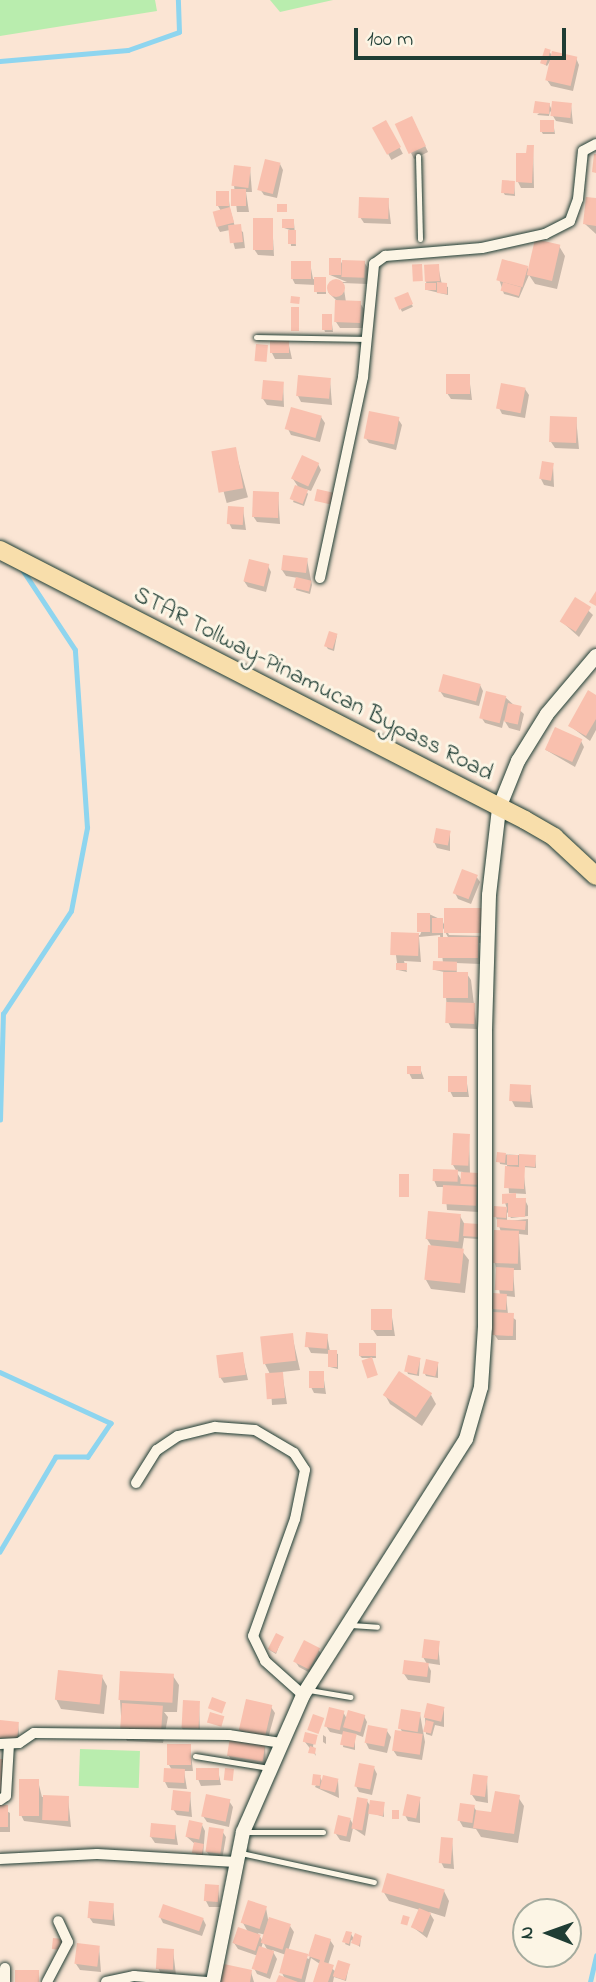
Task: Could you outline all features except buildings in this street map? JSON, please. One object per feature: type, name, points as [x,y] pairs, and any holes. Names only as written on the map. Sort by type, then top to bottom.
[{"type":"main road","name":"STAR Tollway-Pinamucan Bypass Road","points":[[0,550],[554,836],[596,876]]},
{"type":"street","points":[[320,578],[363,377],[374,264],[385,256],[482,248],[545,234],[570,221],[578,199],[583,151],[596,144]]},
{"type":"street","points":[[106,1982],[134,1976],[210,1982],[243,1832],[304,1693],[466,1439],[481,1387],[485,1327],[489,895],[499,808],[525,749],[596,656]]},
{"type":"street","points":[[136,1483],[157,1450],[178,1436],[215,1427],[255,1430],[294,1453],[304,1470],[295,1519],[253,1636],[265,1661],[304,1693]]},
{"type":"street","points":[[0,1800],[6,1796],[5,1744],[34,1732],[229,1735],[282,1743]]},
{"type":"street","points":[[0,1859],[97,1854],[237,1857]]},
{"type":"street","points":[[47,1982],[68,1942],[58,1921]]},
{"type":"street","points":[[5,1968],[5,1982]]},
{"type":"lane","points":[[418,156],[420,239]]},
{"type":"lane","points":[[256,337],[366,339]]},
{"type":"lane","points":[[348,1625],[377,1627]]},
{"type":"lane","points":[[304,1693],[350,1697]]},
{"type":"lane","points":[[194,1756],[272,1768]]},
{"type":"lane","points":[[243,1832],[323,1832]]},
{"type":"lane","points":[[237,1857],[374,1882]]},
{"type":"green space","points":[[0,0],[155,0],[157,11],[0,36]]},
{"type":"green space","points":[[270,0],[333,0],[280,12]]},
{"type":"green space","points":[[80,1749],[140,1751],[139,1788],[79,1786]]},
{"type":"waterway","points":[[0,61],[128,50],[179,32],[178,0]]},
{"type":"waterway","points":[[0,1120],[3,1014],[71,911],[87,828],[75,650],[21,568]]},
{"type":"waterway","points":[[0,1372],[111,1423],[88,1457],[56,1457],[0,1552]]},
{"type":"waterway","points":[[590,1982],[596,1956]]}]
